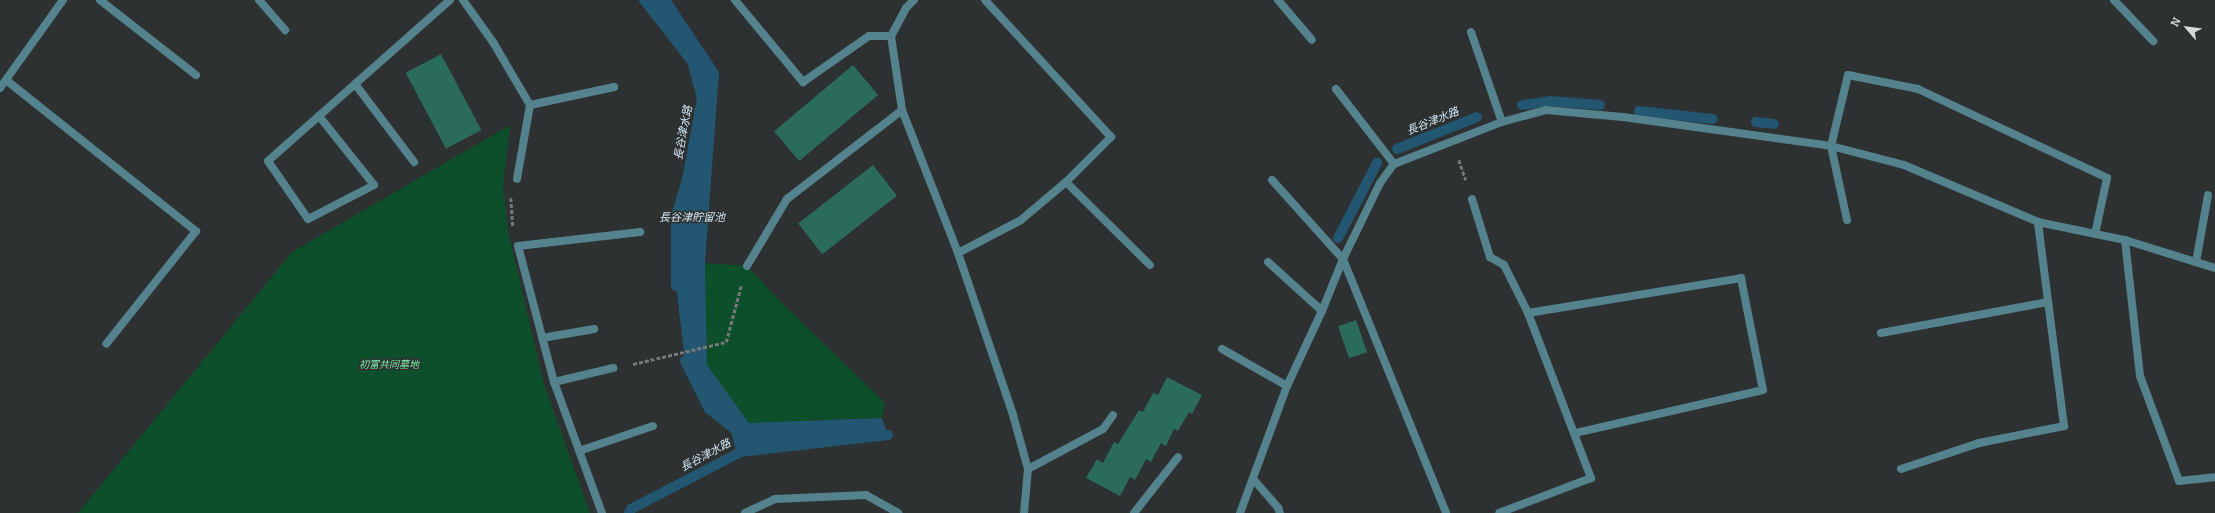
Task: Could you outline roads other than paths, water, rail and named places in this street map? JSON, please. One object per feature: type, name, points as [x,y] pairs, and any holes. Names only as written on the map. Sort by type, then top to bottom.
[{"type":"street","points":[[0,88],[63,0]]},
{"type":"street","points":[[100,0],[196,75]]},
{"type":"street","points":[[259,0],[285,30]]},
{"type":"street","points":[[319,116],[374,185],[308,219],[268,161],[450,0]]},
{"type":"street","points":[[463,0],[492,42],[530,105],[517,179]]},
{"type":"street","points":[[735,0],[803,82],[869,36],[891,36]]},
{"type":"street","points":[[914,0],[906,8],[891,36],[902,110],[958,253],[1013,415],[1028,470],[1024,513]]},
{"type":"street","points":[[958,253],[1022,220],[1066,182],[1112,137],[985,0]]},
{"type":"street","points":[[1278,0],[1312,40]]},
{"type":"street","points":[[2114,0],[2153,42]]},
{"type":"street","points":[[1472,32],[1502,122]]},
{"type":"street","points":[[1847,220],[1831,146],[1848,75],[1918,89],[2107,178],[2095,234]]},
{"type":"street","points":[[6,80],[196,231],[106,344]]},
{"type":"street","points":[[355,84],[414,162]]},
{"type":"street","points":[[530,105],[614,87]]},
{"type":"street","points":[[1336,89],[1394,164]]},
{"type":"street","points":[[747,266],[787,199],[902,110]]},
{"type":"street","points":[[1240,513],[1254,480],[1287,386],[1322,312],[1343,259],[1380,183],[1394,164],[1502,122],[1546,110],[1623,117],[1831,146],[1904,165],[2038,222],[2125,240],[2215,268]]},
{"type":"street","points":[[1272,180],[1343,259],[1446,513]]},
{"type":"street","points":[[1066,182],[1150,265]]},
{"type":"street","points":[[2196,262],[2208,195]]},
{"type":"street","points":[[1472,199],[1490,257],[1504,265],[1528,312],[1591,478],[1499,513]]},
{"type":"street","points":[[1901,469],[1978,443],[2064,426],[2038,222]]},
{"type":"street","points":[[602,513],[554,382],[518,246],[640,232]]},
{"type":"street","points":[[2125,240],[2140,376],[2179,481],[2215,477]]},
{"type":"street","points":[[1268,262],[1322,312]]},
{"type":"street","points":[[1528,312],[1741,278],[1763,390],[1575,433]]},
{"type":"street","points":[[1881,333],[2048,302]]},
{"type":"street","points":[[542,338],[594,329]]},
{"type":"street","points":[[1222,349],[1287,386]]},
{"type":"street","points":[[554,382],[613,368]]},
{"type":"street","points":[[1028,470],[1103,430],[1113,415]]},
{"type":"street","points":[[579,451],[653,426]]},
{"type":"street","points":[[1134,513],[1178,457]]},
{"type":"street","points":[[1254,480],[1278,508],[1280,513]]},
{"type":"street","points":[[745,513],[775,499],[866,495],[898,513]]},
{"type":"water","name":"長谷津貯留池","points":[[644,0],[671,0],[719,72],[705,263],[707,365],[749,423],[882,418],[888,435],[741,452],[736,430],[709,409],[685,361],[676,286],[676,217],[688,175],[702,98],[692,61]]},
{"type":"waterway","name":"長谷津水路","points":[[644,0],[692,61],[702,98],[688,175],[676,217],[676,286]]},
{"type":"waterway","name":"長谷津水路","points":[[1522,105],[1550,101],[1600,105]]},
{"type":"waterway","name":"長谷津水路","points":[[1639,111],[1713,119]]},
{"type":"waterway","name":"長谷津水路","points":[[1397,149],[1477,117]]},
{"type":"waterway","name":"長谷津水路","points":[[1756,122],[1774,124]]},
{"type":"waterway","name":"長谷津水路","points":[[1338,238],[1377,163]]},
{"type":"waterway","name":"長谷津水路","points":[[629,513],[631,509],[741,452],[736,430],[709,409],[685,361]]},
{"type":"waterway","points":[[741,452],[888,435]]},
{"type":"park label","name":"初富共同墓地","points":[[389,366]]}]
